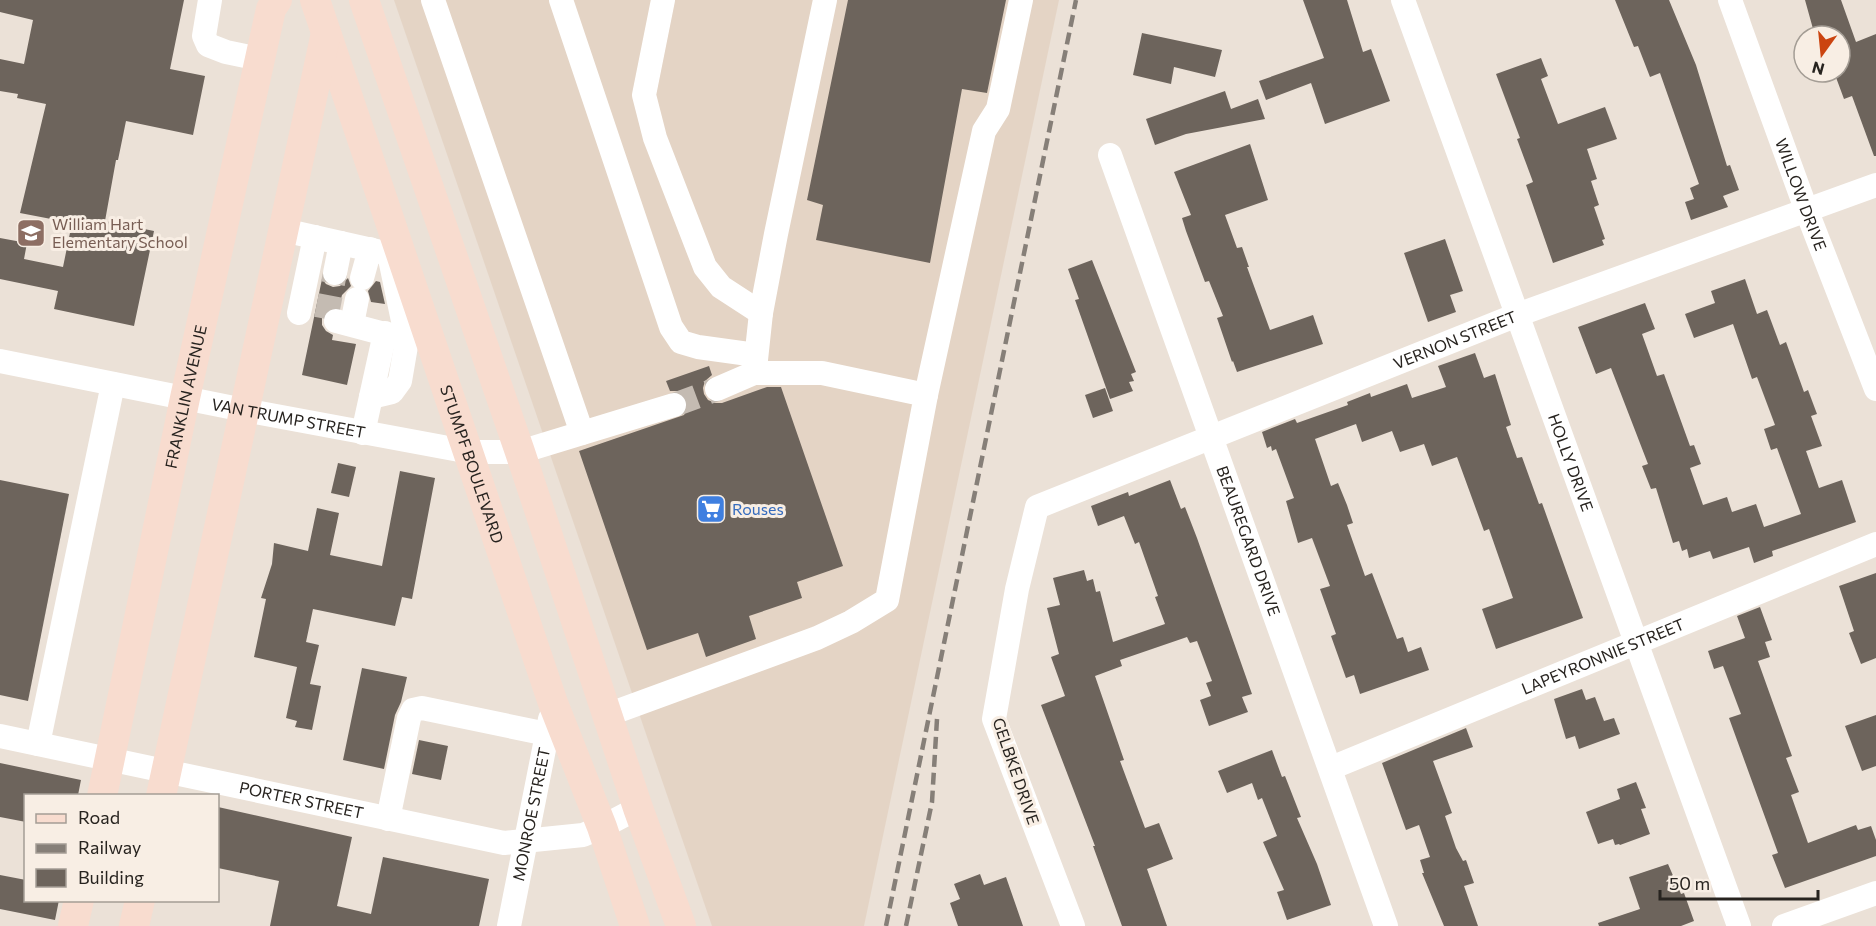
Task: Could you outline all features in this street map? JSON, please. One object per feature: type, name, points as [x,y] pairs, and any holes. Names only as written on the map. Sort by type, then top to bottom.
[{"type":"main road","name":"FRANKLIN AVENUE","points":[[102,794],[185,398],[271,9],[277,0]]},
{"type":"main road","name":"STUMPF BOULEVARD","points":[[315,0],[326,32],[387,254],[408,340],[470,453],[554,703],[602,827],[635,926]]},
{"type":"main road","points":[[164,784],[332,0]]},
{"type":"main road","points":[[364,0],[520,452],[638,808],[681,926]]},
{"type":"main road","points":[[73,926],[79,902]]},
{"type":"main road","points":[[134,926],[140,902]]},
{"type":"street","points":[[210,0],[204,36],[208,45],[226,52],[260,59]]},
{"type":"street","points":[[434,0],[582,433]]},
{"type":"street","points":[[561,0],[671,327],[681,342],[755,364],[822,373],[926,395]]},
{"type":"street","points":[[663,0],[644,94],[655,138],[705,267],[721,288],[761,313]]},
{"type":"street","points":[[717,389],[755,364],[761,313],[824,0]]},
{"type":"street","points":[[607,715],[817,638],[852,622],[887,600],[926,395],[984,131],[998,109],[1021,0]]},
{"type":"street","name":"HOLLY DRIVE","points":[[1402,0],[1739,926]]},
{"type":"street","name":"WILLOW DRIVE","points":[[1730,0],[1806,209],[1876,389]]},
{"type":"street","name":"BEAUREGARD DRIVE","points":[[1110,155],[1386,926]]},
{"type":"street","name":"VERNON STREET","points":[[1037,507],[1209,436],[1517,315],[1876,184]]},
{"type":"street","points":[[283,230],[387,254],[360,289],[325,319]]},
{"type":"street","points":[[315,237],[325,319]]},
{"type":"street","points":[[335,273],[341,243]]},
{"type":"street","points":[[266,305],[408,340],[371,397],[363,433]]},
{"type":"street","name":"VAN TRUMP STREET","points":[[0,360],[470,453],[520,452],[674,405]]},
{"type":"street","points":[[38,744],[113,384]]},
{"type":"street","name":"GELBKE DRIVE","points":[[1037,507],[1017,589],[994,719],[1073,926]]},
{"type":"street","name":"LAPEYRONNIE STREET","points":[[1331,768],[1876,544]]},
{"type":"street","name":"MONROE STREET","points":[[510,926],[554,703]]},
{"type":"street","points":[[388,819],[409,718],[413,710],[422,708],[547,734]]},
{"type":"street","name":"PORTER STREET","points":[[0,736],[110,760],[164,784],[388,819],[504,843],[583,835],[638,808]]},
{"type":"street","points":[[1784,926],[1876,893]]},
{"type":"shaded area","points":[[394,0],[1059,0],[864,926],[712,926]]},
{"type":"building","points":[[0,0],[184,0],[170,69],[205,76],[193,135],[126,121],[105,221],[154,231],[134,326],[54,309],[58,291],[0,279],[0,238],[27,243],[24,259],[63,267],[72,223],[20,213],[46,104],[17,98],[18,94],[0,91],[0,59],[24,64],[33,20],[0,12]]},
{"type":"building","points":[[848,0],[1006,0],[987,93],[962,89],[930,263],[816,240],[823,205],[807,200]]},
{"type":"building","points":[[1303,0],[1347,0],[1363,52],[1371,49],[1390,101],[1325,124],[1311,83],[1266,100],[1259,81],[1324,58]]},
{"type":"building","points":[[1615,0],[1669,0],[1696,65],[1727,166],[1730,165],[1739,190],[1723,196],[1728,207],[1691,220],[1685,202],[1694,199],[1690,188],[1699,184],[1660,73],[1650,77],[1638,46],[1634,47]]},
{"type":"building","points":[[1805,0],[1841,0],[1850,24],[1812,24]]},
{"type":"building","points":[[1852,31],[1856,42],[1876,34],[1876,156],[1874,156],[1852,96],[1844,99],[1838,84],[1852,84]]},
{"type":"building","points":[[1142,33],[1222,50],[1215,77],[1174,67],[1171,84],[1133,75]]},
{"type":"building","points":[[1541,58],[1548,76],[1541,79],[1558,124],[1605,107],[1617,139],[1587,149],[1597,179],[1591,181],[1599,205],[1594,207],[1605,239],[1602,240],[1604,245],[1553,263],[1526,185],[1533,182],[1517,139],[1520,138],[1496,74]]},
{"type":"building","points":[[1225,91],[1231,109],[1258,99],[1265,119],[1186,134],[1155,145],[1146,119]]},
{"type":"building","points":[[1250,144],[1268,200],[1225,215],[1237,248],[1242,247],[1270,330],[1313,315],[1323,344],[1237,372],[1217,318],[1223,316],[1209,281],[1205,282],[1186,231],[1182,218],[1191,215],[1174,172]]},
{"type":"building","points":[[1445,239],[1463,291],[1450,295],[1456,312],[1428,322],[1404,253]]},
{"type":"building","points":[[1092,260],[1136,372],[1131,374],[1134,381],[1129,382],[1133,391],[1110,399],[1075,300],[1079,299],[1068,269]]},
{"type":"building","points":[[348,278],[351,286],[342,295],[339,307],[332,307],[322,318],[322,325],[333,335],[332,340],[356,344],[347,385],[302,375],[322,279],[333,287],[340,286]]},
{"type":"building","points":[[1745,279],[1757,314],[1767,310],[1780,345],[1786,342],[1804,392],[1808,390],[1817,414],[1811,416],[1822,446],[1806,451],[1819,488],[1842,480],[1856,522],[1772,551],[1773,556],[1754,563],[1749,547],[1713,559],[1710,551],[1689,558],[1687,549],[1682,551],[1679,541],[1673,543],[1656,488],[1651,489],[1642,466],[1648,464],[1611,368],[1596,374],[1578,327],[1645,303],[1655,329],[1642,334],[1657,376],[1664,374],[1690,446],[1694,445],[1701,464],[1690,468],[1703,505],[1727,497],[1732,512],[1756,504],[1764,527],[1801,514],[1777,448],[1771,450],[1764,429],[1775,425],[1757,377],[1752,379],[1733,324],[1694,338],[1685,314],[1715,303],[1711,291]]},
{"type":"building","points":[[376,281],[380,282],[385,304],[371,302],[368,291]]},
{"type":"building","points":[[1475,353],[1484,378],[1495,374],[1511,425],[1506,427],[1517,458],[1522,457],[1539,504],[1542,503],[1583,618],[1496,649],[1482,609],[1513,598],[1489,529],[1484,531],[1457,457],[1432,466],[1424,444],[1400,452],[1392,431],[1362,442],[1356,424],[1315,439],[1331,486],[1338,483],[1347,505],[1353,523],[1347,525],[1365,576],[1372,573],[1397,639],[1403,637],[1408,652],[1421,647],[1429,670],[1360,694],[1354,675],[1346,678],[1331,636],[1336,634],[1320,589],[1330,586],[1312,538],[1298,543],[1286,501],[1294,498],[1276,449],[1272,451],[1271,446],[1267,448],[1262,432],[1295,419],[1297,423],[1348,405],[1347,402],[1370,393],[1371,397],[1407,384],[1412,398],[1446,387],[1438,366]]},
{"type":"building","name":"Rouses","points":[[709,366],[712,375],[705,381],[703,388],[708,400],[715,403],[722,403],[767,387],[781,387],[843,566],[797,582],[802,598],[749,616],[756,639],[706,657],[698,633],[647,650],[579,451],[684,415],[688,408],[687,400],[678,391],[670,391],[666,381]]},
{"type":"building","points":[[1105,388],[1113,411],[1093,418],[1085,395]]},
{"type":"building","points":[[338,463],[356,467],[349,497],[331,493]]},
{"type":"building","points":[[400,471],[435,478],[412,599],[402,597],[395,626],[313,609],[306,642],[319,645],[310,684],[321,686],[312,730],[295,727],[297,721],[286,718],[297,667],[254,657],[266,599],[261,598],[272,564],[274,543],[308,551],[317,508],[339,513],[330,555],[382,566]]},
{"type":"building","points":[[0,480],[69,494],[28,701],[0,695]]},
{"type":"building","points":[[1170,480],[1181,509],[1185,507],[1197,538],[1252,694],[1242,697],[1248,712],[1209,726],[1200,700],[1211,696],[1206,683],[1212,681],[1197,641],[1190,643],[1187,637],[1120,660],[1122,666],[1095,676],[1124,760],[1120,761],[1145,828],[1159,823],[1173,859],[1147,869],[1167,926],[1122,926],[1093,846],[1095,846],[1041,705],[1065,696],[1051,657],[1059,654],[1047,608],[1060,605],[1053,578],[1084,570],[1087,581],[1093,579],[1096,592],[1100,591],[1113,642],[1165,624],[1139,542],[1135,544],[1124,516],[1098,526],[1091,506],[1128,492],[1129,496]]},
{"type":"building","points":[[1876,573],[1876,658],[1861,664],[1849,633],[1854,631],[1839,586]]},
{"type":"building","points":[[1760,607],[1772,640],[1765,642],[1770,657],[1758,661],[1792,756],[1786,758],[1799,792],[1791,795],[1808,843],[1856,825],[1858,830],[1871,826],[1876,840],[1876,856],[1785,888],[1772,855],[1778,853],[1729,718],[1741,714],[1723,666],[1714,669],[1708,651],[1745,638],[1737,616]]},
{"type":"building","points":[[362,668],[407,677],[401,702],[395,715],[384,769],[343,760]]},
{"type":"building","points":[[1582,689],[1586,700],[1595,697],[1604,721],[1614,718],[1620,734],[1579,749],[1575,736],[1566,739],[1554,699]]},
{"type":"building","points":[[1876,715],[1876,766],[1862,771],[1845,726]]},
{"type":"building","points":[[1466,728],[1473,747],[1433,761],[1452,813],[1445,816],[1456,848],[1463,861],[1466,860],[1474,883],[1464,886],[1478,926],[1444,926],[1422,873],[1424,873],[1420,860],[1430,857],[1419,825],[1406,830],[1382,763]]},
{"type":"building","points":[[419,740],[448,746],[441,780],[412,774]]},
{"type":"building","points":[[1272,750],[1301,817],[1297,818],[1317,864],[1331,905],[1287,920],[1277,892],[1284,890],[1263,842],[1277,836],[1262,798],[1258,800],[1252,783],[1227,793],[1218,771]]},
{"type":"building","points":[[0,763],[81,780],[78,794],[24,794],[24,822],[0,817]]},
{"type":"building","points":[[1636,782],[1646,808],[1641,809],[1650,834],[1620,845],[1615,845],[1613,839],[1598,844],[1586,812],[1620,799],[1617,789]]},
{"type":"building","points":[[219,807],[352,837],[337,906],[371,914],[383,857],[489,879],[479,926],[270,926],[279,881],[219,868]]},
{"type":"building","points":[[1668,864],[1681,894],[1684,893],[1694,921],[1681,926],[1599,926],[1598,923],[1640,909],[1629,877]]},
{"type":"building","points":[[980,874],[984,885],[1006,877],[1023,926],[958,926],[950,903],[960,899],[954,884]]},
{"type":"building","points":[[0,875],[24,880],[24,902],[59,902],[55,920],[0,909]]},
{"type":"tunnel","points":[[326,319],[335,273]]},
{"type":"tunnel","points":[[674,405],[717,389]]},
{"type":"railway","points":[[886,926],[1076,0]]},
{"type":"railway","points":[[906,926],[932,802],[937,719]]},
{"type":"place","name":"William Hart Elementary School","points":[[31,233]]},
{"type":"place","name":"Rouses","points":[[711,509]]}]
